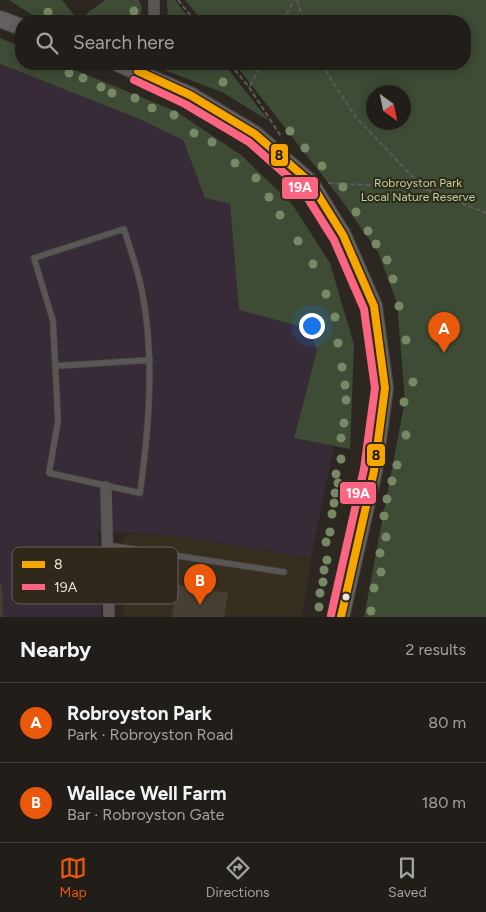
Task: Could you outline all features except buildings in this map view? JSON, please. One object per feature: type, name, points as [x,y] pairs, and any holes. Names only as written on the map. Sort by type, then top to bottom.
[{"type":"main road","points":[[0,20],[15,25]]},
{"type":"main road","points":[[144,70],[254,134],[310,182],[343,235],[374,306],[385,388],[374,471],[341,617]]},
{"type":"street","points":[[154,0],[154,15]]},
{"type":"street","points":[[106,487],[106,545]]},
{"type":"street","points":[[109,604],[110,617]]},
{"type":"lane","points":[[124,229],[142,291],[150,360],[148,434],[140,493],[49,473],[58,421],[53,322],[34,258],[124,229]]},
{"type":"lane","points":[[56,366],[150,360]]},
{"type":"lane","points":[[106,545],[119,547]]},
{"type":"lane","points":[[178,556],[284,572]]},
{"type":"path","points":[[178,0],[191,15]]},
{"type":"path","points":[[287,15],[296,0]]},
{"type":"path","points":[[296,0],[302,15]]},
{"type":"path","points":[[235,70],[249,87],[285,143]]},
{"type":"path","points":[[249,87],[259,70]]},
{"type":"path","points":[[325,70],[355,116],[423,188]]},
{"type":"path","points":[[310,182],[423,188],[486,213]]},
{"type":"shaded area","points":[[0,64],[137,118],[183,140],[205,198],[230,204],[239,310],[309,329],[317,350],[294,437],[334,446],[312,553],[305,557],[177,536],[97,531],[100,547],[12,547],[12,604],[101,604],[101,617],[0,617]]},
{"type":"shaded area","points":[[126,534],[177,536],[305,557],[312,553],[302,617],[124,617],[123,604],[178,604],[178,547],[121,547]]},
{"type":"green space","points":[[9,0],[62,0],[74,15],[32,15]]},
{"type":"green space","points":[[105,0],[139,0],[142,8],[140,15],[85,15]]},
{"type":"green space","points":[[167,0],[175,0],[186,15],[168,15]]},
{"type":"green space","name":"Robroyston Park Local Nature Reserve","points":[[185,0],[486,0],[486,617],[364,617],[405,400],[397,303],[378,252],[337,194],[240,70],[471,70],[471,15],[197,15]]},
{"type":"green space","points":[[0,38],[15,44],[15,70],[0,64]]},
{"type":"green space","points":[[15,70],[76,70],[177,112],[241,155],[292,204],[330,263],[354,345],[350,449],[294,438],[317,350],[309,329],[239,310],[230,204],[205,198],[183,140],[137,118]]},
{"type":"green space","points":[[164,70],[229,70],[269,121],[222,92]]},
{"type":"transit line","name":"8","points":[[138,71],[190,95],[255,134],[310,182],[343,235],[374,306],[385,388],[374,471],[341,617]]},
{"type":"transit line","name":"19A","points":[[134,80],[185,104],[249,142],[302,189],[334,240],[364,309],[375,388],[364,469],[331,615]]},
{"type":"place","name":"Robroyston Park","points":[[444,353]]},
{"type":"place","name":"Wallace Well Farm","points":[[200,605]]}]
